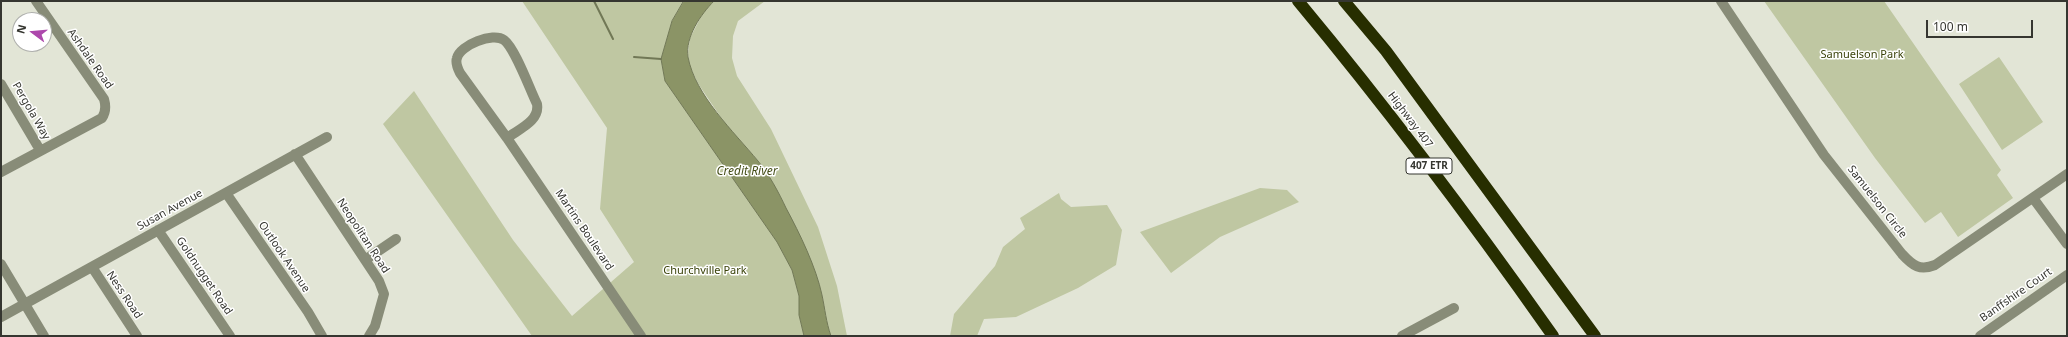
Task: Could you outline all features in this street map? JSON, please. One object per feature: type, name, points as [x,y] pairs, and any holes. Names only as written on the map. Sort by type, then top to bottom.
[{"type":"highway","name":"Highway 407","points":[[1298,1],[1361,78],[1494,252],[1553,336]]},
{"type":"highway","name":"Highway 407","points":[[1344,1],[1386,51],[1595,336]]},
{"type":"street","name":"Ashdale Road","points":[[1,172],[102,118],[106,105],[104,99],[36,1]]},
{"type":"street","name":"Samuelson Circle","points":[[1721,1],[1824,155],[1902,254],[1918,267],[1926,269],[1936,265],[2067,174]]},
{"type":"street","name":"Martins Boulevard","points":[[507,138],[534,119],[537,112],[537,104],[508,44],[498,37],[486,38],[459,54],[457,65],[463,78],[507,138],[641,336]]},
{"type":"street","name":"Pergola Way","points":[[1,84],[40,150]]},
{"type":"street","name":"Susan Avenue","points":[[1,316],[24,305],[327,136]]},
{"type":"street","name":"Neopolitan Road","points":[[295,154],[379,281],[384,294],[376,326],[369,336]]},
{"type":"street","name":"Outlook Avenue","points":[[226,193],[308,312],[322,336]]},
{"type":"street","points":[[2033,198],[2067,244]]},
{"type":"street","name":"Goldnugget Road","points":[[158,230],[230,336]]},
{"type":"street","points":[[365,260],[396,238]]},
{"type":"street","points":[[1,264],[24,305],[44,336]]},
{"type":"street","name":"Ness Road","points":[[92,267],[138,336]]},
{"type":"street","name":"Banffshire Court","points":[[1980,336],[2067,275]]},
{"type":"street","points":[[1402,336],[1454,308]]},
{"type":"green space","name":"Churchville Park","points":[[522,1],[684,1],[672,21],[661,59],[665,81],[777,242],[792,270],[799,296],[799,315],[804,336],[532,336],[383,124],[414,91],[513,240],[572,316],[634,262],[600,209],[607,128]]},
{"type":"green space","points":[[714,1],[765,1],[738,21],[733,36],[732,58],[737,76],[771,129],[818,227],[837,286],[847,336],[831,336],[827,325],[822,294],[759,162],[728,128],[699,85],[690,67],[688,54],[690,38],[704,11]]},
{"type":"green space","name":"Samuelson Park","points":[[1764,1],[1884,1],[2001,170],[1997,175],[2013,198],[1958,237],[1941,212],[1925,223],[1875,158]]},
{"type":"green space","points":[[1999,57],[2043,122],[2002,150],[1959,84]]},
{"type":"green space","points":[[1260,188],[1287,190],[1299,202],[1220,237],[1171,273],[1140,232]]},
{"type":"green space","points":[[1059,193],[1061,199],[1071,207],[1107,205],[1122,230],[1116,265],[1078,288],[1016,317],[984,319],[977,336],[950,336],[954,314],[995,266],[1003,247],[1025,229],[1020,218]]},
{"type":"water","name":"Credit River","points":[[684,1],[714,1],[699,19],[691,34],[688,57],[692,71],[707,99],[762,166],[780,196],[812,262],[822,295],[831,336],[804,336],[799,315],[799,296],[792,270],[777,242],[665,81],[661,59],[672,21]]},
{"type":"waterway","points":[[594,1],[613,39]]},
{"type":"waterway","points":[[634,57],[661,59]]}]
